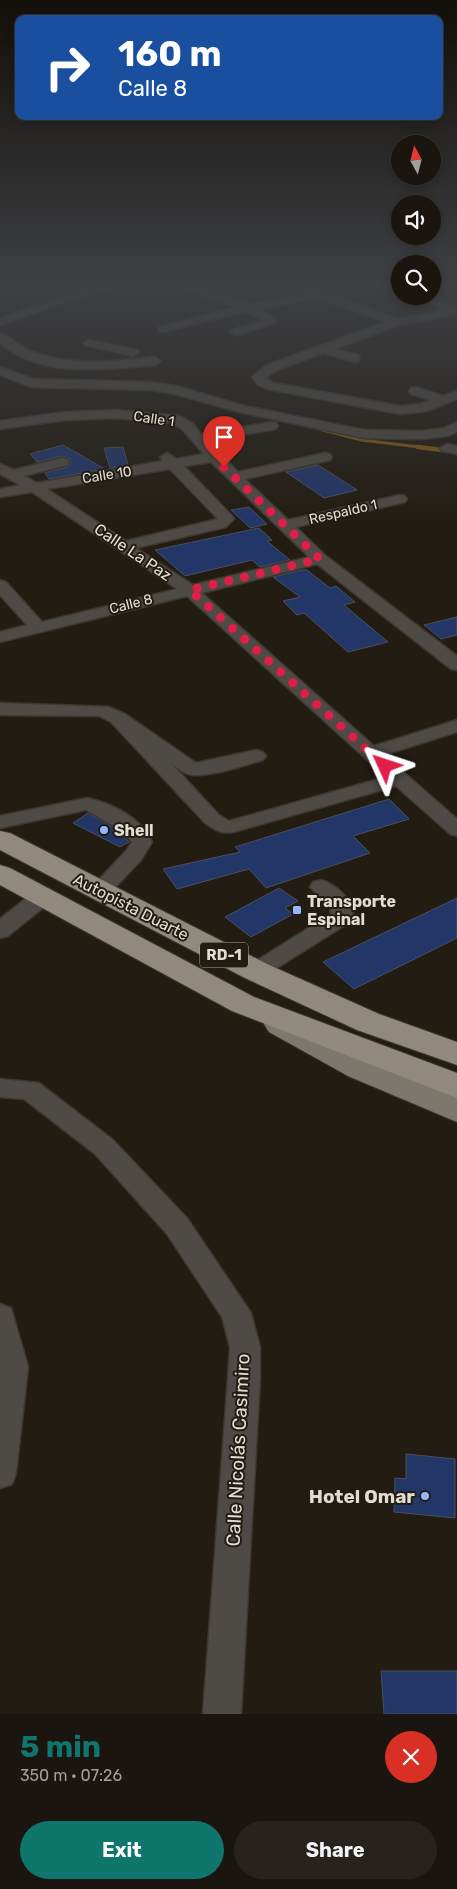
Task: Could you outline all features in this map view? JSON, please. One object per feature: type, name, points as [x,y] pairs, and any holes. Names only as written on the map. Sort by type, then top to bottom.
[{"type":"highway","name":"Autopista Duarte","points":[[0,839],[256,971],[368,1022],[457,1054]]},
{"type":"highway","name":"Autopista Duarte","points":[[0,874],[244,1004],[457,1086]]},
{"type":"main road","name":"Autopista Duarte","points":[[244,1004],[360,1068],[457,1110]]},
{"type":"street","points":[[276,366],[258,377],[262,382],[271,386],[319,396],[400,410],[422,408],[457,395]]},
{"type":"street","points":[[0,370],[31,383],[65,386],[151,386],[176,390],[243,409],[364,434],[422,435],[447,432],[457,426]]},
{"type":"street","points":[[319,396],[336,386]]},
{"type":"street","points":[[415,390],[444,400]]},
{"type":"street","name":"Calle 1","points":[[0,425],[65,416],[115,414],[175,420],[187,426],[214,457],[320,559],[457,664]]},
{"type":"street","points":[[198,440],[271,426]]},
{"type":"street","points":[[124,546],[221,524],[227,519],[162,451]]},
{"type":"street","points":[[134,455],[138,470]]},
{"type":"street","name":"Calle 10","points":[[0,493],[214,457]]},
{"type":"street","points":[[234,477],[325,457]]},
{"type":"street","points":[[6,472],[62,462]]},
{"type":"street","name":"Calle La Paz","points":[[6,472],[34,487],[190,590],[457,830]]},
{"type":"street","name":"Respaldo 1","points":[[285,525],[400,499]]},
{"type":"street","name":"Calle 8","points":[[0,636],[320,559]]},
{"type":"street","points":[[0,585],[38,627]]},
{"type":"street","points":[[0,709],[102,711],[118,718],[192,769],[211,767],[256,756]]},
{"type":"street","points":[[118,718],[212,819],[224,827],[230,828],[400,779]]},
{"type":"street","points":[[370,753],[457,726]]},
{"type":"street","points":[[0,822],[87,804],[97,806],[111,814],[136,832],[142,842],[134,856],[99,891]]},
{"type":"street","points":[[256,971],[342,917],[341,904],[321,887]]},
{"type":"street","points":[[0,931],[42,897]]},
{"type":"street","name":"Calle Nicolás Casimiro","points":[[0,1088],[30,1090],[104,1148],[177,1226],[236,1313],[245,1347],[244,1378],[222,1714]]},
{"type":"street","points":[[0,1316],[13,1367],[0,1473]]},
{"type":"building","points":[[63,445],[105,469],[49,479],[45,473],[67,467],[71,463],[69,458],[62,456],[37,462],[30,454]]},
{"type":"building","points":[[123,447],[128,465],[110,468],[104,448]]},
{"type":"building","points":[[318,465],[357,490],[324,498],[286,472]]},
{"type":"building","points":[[249,507],[267,524],[250,528],[231,510]]},
{"type":"building","points":[[259,528],[272,540],[267,541],[290,560],[260,567],[252,560],[185,576],[155,550]]},
{"type":"building","points":[[307,570],[330,588],[336,586],[355,602],[344,605],[388,642],[348,652],[304,613],[297,615],[283,601],[300,597],[273,577]]},
{"type":"building","points":[[457,617],[457,635],[441,639],[424,625]]},
{"type":"building","points":[[389,799],[409,819],[353,836],[370,853],[266,888],[249,869],[177,889],[163,869],[240,852],[235,847]]},
{"type":"building","name":"Shell","points":[[88,813],[118,830],[129,842],[120,847],[73,823]]},
{"type":"building","points":[[279,888],[298,901],[285,908],[293,914],[251,937],[225,917]]},
{"type":"building","points":[[457,898],[457,938],[354,989],[323,962]]},
{"type":"building","name":"Hotel Omar","points":[[406,1454],[455,1459],[455,1518],[394,1512],[395,1478],[406,1479]]},
{"type":"building","points":[[381,1671],[457,1671],[457,1714],[384,1714]]},
{"type":"waterway","points":[[304,425],[361,440],[428,448]]},
{"type":"waterway","points":[[418,447],[457,452]]},
{"type":"place","name":"Shell","points":[[104,830]]},
{"type":"place","name":"Transporte Espinal","points":[[297,910]]},
{"type":"place","name":"Hotel Omar","points":[[425,1496]]},
{"type":"route","points":[[224,467],[320,559],[190,590],[385,766]]}]
